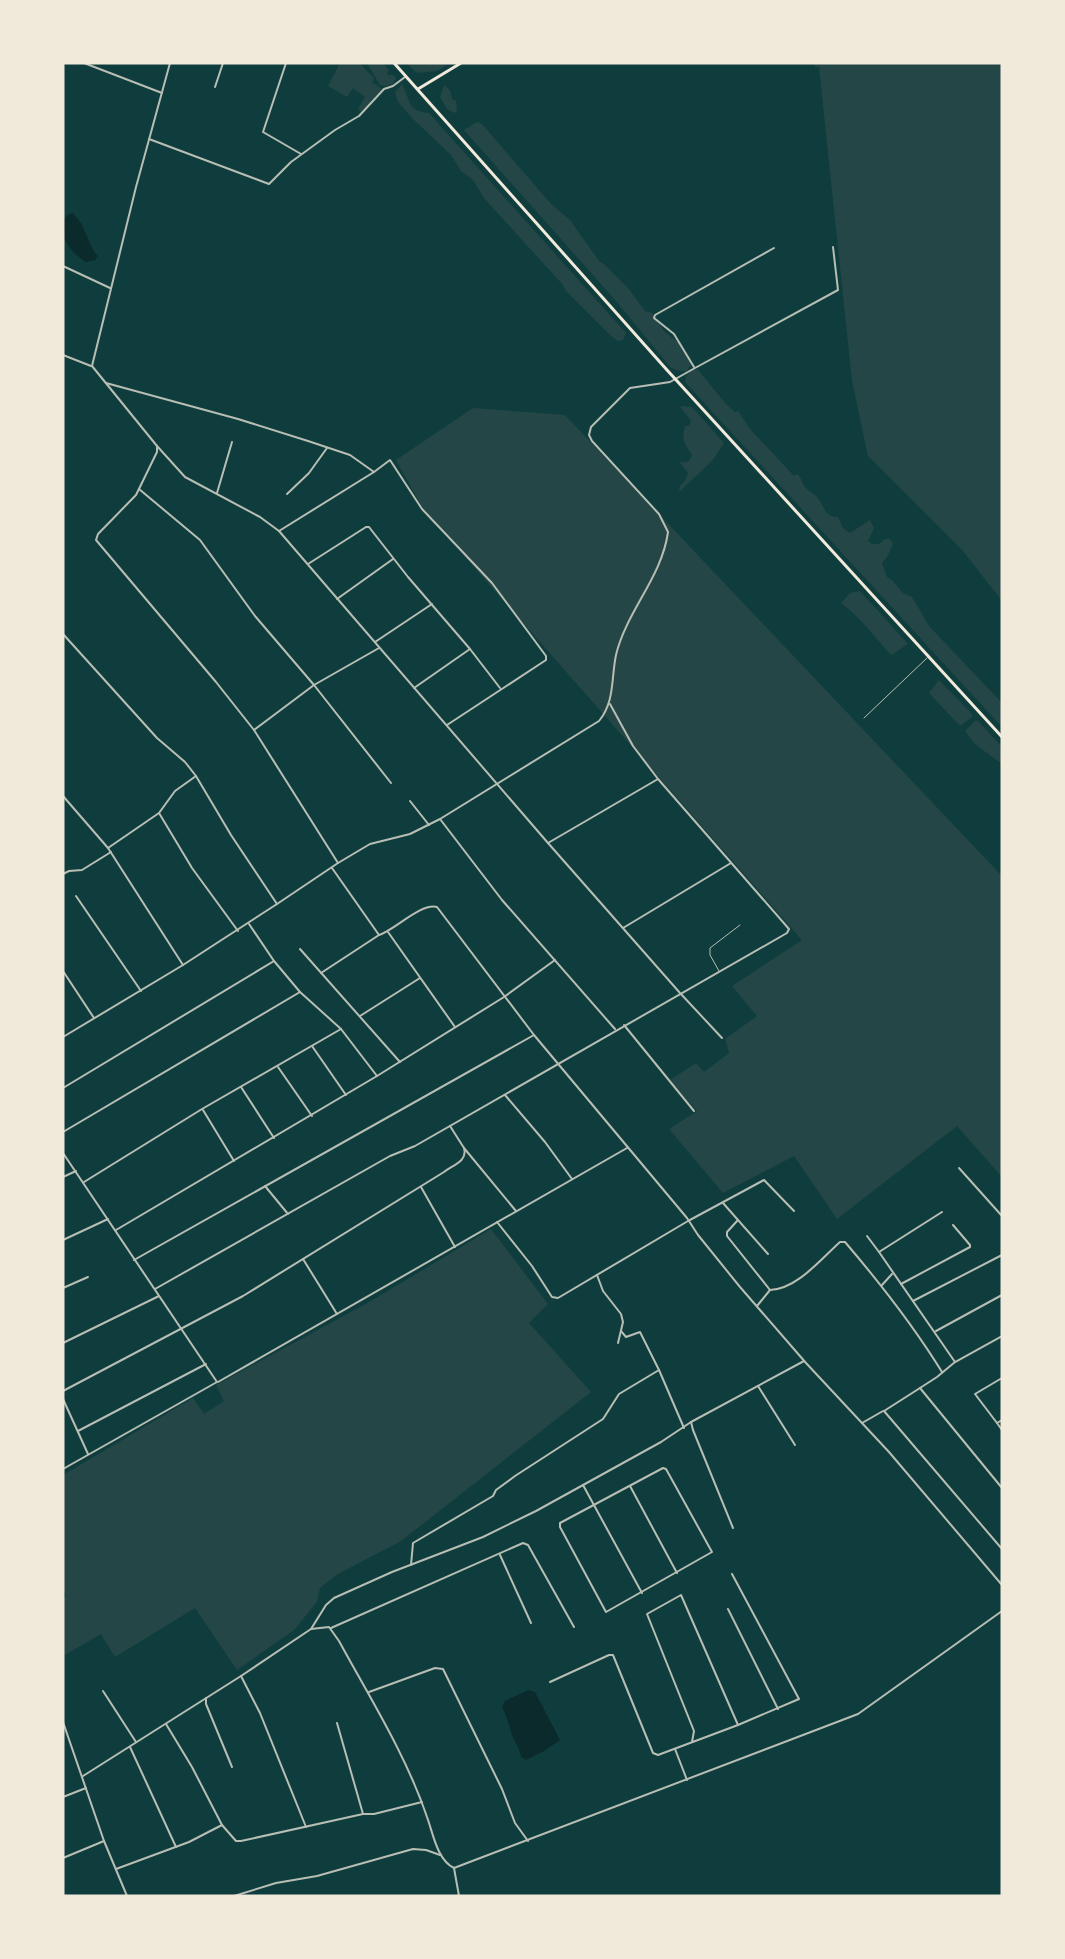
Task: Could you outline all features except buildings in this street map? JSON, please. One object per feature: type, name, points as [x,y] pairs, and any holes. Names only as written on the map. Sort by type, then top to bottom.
[{"type":"main road","points":[[394,63],[676,380],[1002,737]]},
{"type":"main road","points":[[418,89],[461,63]]},
{"type":"street","points":[[84,63],[162,93]]},
{"type":"street","points":[[92,366],[148,139],[170,63]]},
{"type":"street","points":[[215,87],[223,63]]},
{"type":"street","points":[[286,63],[263,132],[302,154]]},
{"type":"street","points":[[148,139],[269,184],[302,154],[359,116],[384,90],[406,76]]},
{"type":"street","points":[[63,1036],[238,931],[370,844],[410,834],[429,825],[599,721],[610,704],[616,655],[662,556],[668,532],[659,514],[592,441],[589,435],[591,427],[630,388],[676,380],[838,290],[833,247]]},
{"type":"street","points":[[694,368],[674,334],[654,318],[774,248]]},
{"type":"street","points":[[63,266],[110,288]]},
{"type":"street","points":[[63,355],[92,366],[185,477],[260,517],[279,531],[497,785],[722,1038]]},
{"type":"street","points":[[106,383],[238,419],[350,455],[374,472]]},
{"type":"street","points":[[216,495],[232,441]]},
{"type":"street","points":[[157,446],[156,456],[139,489],[131,501],[98,534],[96,540],[254,730],[338,863]]},
{"type":"street","points":[[287,494],[309,473],[327,448]]},
{"type":"street","points":[[279,531],[390,460],[422,509],[492,583],[546,656],[546,660],[447,725]]},
{"type":"street","points":[[139,489],[200,540],[255,616],[314,685],[392,783]]},
{"type":"street","points":[[308,564],[367,527],[372,530],[501,688]]},
{"type":"street","points":[[337,599],[394,559]]},
{"type":"street","points":[[375,642],[432,604]]},
{"type":"street","points":[[63,634],[157,738],[185,762],[277,904]]},
{"type":"street","points":[[254,730],[314,685],[380,648]]},
{"type":"street","points":[[414,688],[470,649]]},
{"type":"street","points":[[155,1289],[390,1156],[406,1151],[787,933],[789,929],[658,779],[633,746],[610,704]]},
{"type":"street","points":[[108,848],[159,813],[175,790],[196,776]]},
{"type":"street","points":[[548,843],[658,779]]},
{"type":"street","points":[[63,795],[111,852],[183,965]]},
{"type":"street","points":[[410,801],[429,825]]},
{"type":"street","points":[[159,813],[192,868],[238,931]]},
{"type":"street","points":[[440,819],[502,900],[616,1030]]},
{"type":"street","points":[[63,874],[82,870],[111,852]]},
{"type":"street","points":[[623,928],[731,863]]},
{"type":"street","points":[[332,868],[379,935]]},
{"type":"street","points":[[76,896],[141,991]]},
{"type":"street","points":[[321,974],[417,912],[431,906],[437,907],[534,1035],[757,1306],[1001,1582]]},
{"type":"street","points":[[249,924],[274,961],[300,992],[341,1029],[377,1076]]},
{"type":"street","points":[[388,932],[455,1027]]},
{"type":"street","points":[[300,949],[400,1062]]},
{"type":"street","points":[[116,1230],[400,1062],[504,997],[555,960]]},
{"type":"street","points":[[63,1088],[274,961]]},
{"type":"street","points":[[63,971],[94,1018]]},
{"type":"street","points":[[360,1016],[420,978]]},
{"type":"street","points":[[63,1132],[300,992]]},
{"type":"street","points":[[624,1025],[694,1111]]},
{"type":"street","points":[[84,1182],[202,1109],[341,1029]]},
{"type":"street","points":[[134,1260],[534,1035]]},
{"type":"street","points":[[312,1046],[345,1095]]},
{"type":"street","points":[[277,1066],[312,1116]]},
{"type":"street","points":[[241,1087],[274,1138]]},
{"type":"street","points":[[505,1095],[545,1142],[572,1179]]},
{"type":"street","points":[[202,1109],[234,1161]]},
{"type":"street","points":[[450,1126],[464,1148],[516,1211]]},
{"type":"street","points":[[63,1391],[243,1296],[421,1187],[464,1158],[466,1153],[464,1148]]},
{"type":"street","points":[[63,1469],[627,1148]]},
{"type":"street","points":[[63,1153],[217,1382]]},
{"type":"street","points":[[959,1168],[1002,1216]]},
{"type":"street","points":[[63,1177],[76,1171]]},
{"type":"street","points":[[497,1222],[532,1266],[552,1297],[558,1298],[764,1180],[794,1211]]},
{"type":"street","points":[[265,1186],[288,1214]]},
{"type":"street","points":[[421,1187],[455,1247]]},
{"type":"street","points":[[723,1203],[768,1254]]},
{"type":"street","points":[[879,1252],[942,1212]]},
{"type":"street","points":[[63,1240],[108,1219]]},
{"type":"street","points":[[738,1220],[727,1232],[727,1236],[770,1290]]},
{"type":"street","points":[[901,1284],[970,1247],[953,1225]]},
{"type":"street","points":[[867,1236],[955,1362]]},
{"type":"street","points":[[757,1306],[770,1290],[792,1283],[842,1241],[845,1242],[882,1285],[942,1371]]},
{"type":"street","points":[[913,1301],[1002,1255]]},
{"type":"street","points":[[303,1259],[337,1314]]},
{"type":"street","points":[[882,1285],[892,1276],[892,1272]]},
{"type":"street","points":[[597,1275],[603,1291],[621,1314],[623,1322],[618,1343]]},
{"type":"street","points":[[63,1288],[88,1277]]},
{"type":"street","points":[[935,1332],[1002,1295]]},
{"type":"street","points":[[63,1343],[159,1296]]},
{"type":"street","points":[[621,1331],[626,1338],[640,1332],[684,1428]]},
{"type":"street","points":[[862,1423],[937,1377],[955,1362],[1002,1336]]},
{"type":"street","points":[[311,1629],[326,1605],[334,1598],[483,1537],[584,1485],[804,1360]]},
{"type":"street","points":[[78,1431],[206,1364]]},
{"type":"street","points":[[411,1565],[413,1543],[492,1496],[496,1490],[515,1476],[603,1419],[619,1394],[659,1370]]},
{"type":"street","points":[[1002,1377],[975,1394],[1002,1430]]},
{"type":"street","points":[[758,1386],[795,1444]]},
{"type":"street","points":[[920,1388],[1002,1488]]},
{"type":"street","points":[[63,1399],[88,1455]]},
{"type":"street","points":[[884,1411],[1002,1549]]},
{"type":"street","points":[[997,1423],[1002,1420]]},
{"type":"street","points":[[692,1422],[693,1430],[733,1528]]},
{"type":"street","points":[[664,1468],[712,1550],[708,1556],[608,1612],[604,1611],[560,1525],[595,1505],[664,1468]]},
{"type":"street","points":[[584,1485],[642,1593]]},
{"type":"street","points":[[630,1486],[677,1573]]},
{"type":"street","points":[[83,1776],[311,1629],[322,1626],[331,1628],[523,1543],[528,1545],[574,1627]]},
{"type":"street","points":[[499,1554],[531,1623]]},
{"type":"street","points":[[550,1682],[613,1655],[653,1753],[660,1755],[797,1700],[799,1697],[732,1574]]},
{"type":"street","points":[[692,1742],[694,1731],[646,1614],[678,1595],[682,1597],[738,1725]]},
{"type":"street","points":[[728,1609],[778,1708]]},
{"type":"street","points":[[331,1628],[369,1691],[411,1774],[441,1855],[447,1864],[455,1868],[858,1714],[1002,1611]]},
{"type":"street","points":[[369,1691],[435,1668],[442,1669],[502,1789],[515,1822],[528,1841]]},
{"type":"street","points":[[241,1676],[260,1713],[306,1827]]},
{"type":"street","points":[[103,1691],[136,1742]]},
{"type":"street","points":[[206,1698],[206,1704],[232,1767]]},
{"type":"street","points":[[63,1722],[104,1841],[127,1896]]},
{"type":"street","points":[[337,1723],[363,1814]]},
{"type":"street","points":[[166,1724],[192,1767],[222,1825],[236,1841],[363,1814],[374,1814],[422,1802]]},
{"type":"street","points":[[130,1747],[176,1847]]},
{"type":"street","points":[[675,1749],[687,1780]]},
{"type":"street","points":[[63,1797],[86,1788]]},
{"type":"street","points":[[116,1869],[176,1847],[222,1825]]},
{"type":"street","points":[[63,1858],[104,1841]]},
{"type":"street","points":[[234,1896],[276,1883],[317,1876],[413,1849],[441,1855]]},
{"type":"street","points":[[455,1868],[459,1896]]},
{"type":"lane","points":[[864,718],[928,657]]},
{"type":"lane","points":[[719,971],[710,955],[710,948],[741,925]]},
{"type":"shaded area","points":[[340,63],[359,63],[374,78],[372,82],[382,89],[361,112],[358,109],[365,97],[353,88],[347,97],[328,86]]},
{"type":"shaded area","points":[[367,63],[383,63],[389,70],[388,75],[396,78],[393,84],[380,85]]},
{"type":"shaded area","points":[[406,63],[449,63],[437,71],[417,73]]},
{"type":"shaded area","points":[[814,63],[1002,63],[1002,601],[963,551],[868,456],[852,381],[819,67],[815,67]]},
{"type":"shaded area","points":[[402,84],[410,104],[416,110],[429,113],[626,333],[623,340],[618,341],[611,336],[566,291],[484,198],[473,180],[461,171],[451,155],[398,102],[395,92]]},
{"type":"shaded area","points":[[444,85],[450,90],[452,99],[456,101],[457,111],[455,113],[447,109],[440,97]]},
{"type":"shaded area","points":[[477,122],[482,124],[551,204],[570,220],[599,261],[628,288],[645,311],[652,313],[664,331],[679,343],[692,362],[687,371],[671,368],[616,301],[464,130]]},
{"type":"shaded area","points":[[73,213],[81,223],[98,256],[95,260],[86,262],[66,242],[64,222],[67,215]]},
{"type":"shaded area","points":[[693,369],[698,370],[726,404],[735,412],[738,411],[750,429],[794,476],[797,474],[799,476],[805,487],[820,500],[827,513],[838,517],[843,528],[850,533],[870,520],[874,528],[868,541],[872,544],[879,544],[885,539],[890,539],[893,544],[882,563],[887,577],[903,593],[912,597],[929,626],[1002,703],[1002,727],[685,382],[686,376]]},
{"type":"shaded area","points":[[680,406],[692,407],[724,443],[712,461],[679,492],[688,473],[679,461],[687,462],[692,455],[683,436],[685,426],[689,426],[691,421]]},
{"type":"shaded area","points":[[473,408],[565,415],[1002,876],[1002,1177],[957,1126],[837,1219],[794,1156],[723,1193],[669,1129],[697,1111],[670,1080],[696,1063],[704,1072],[729,1053],[725,1039],[757,1016],[732,986],[802,940],[423,509],[396,460]]},
{"type":"shaded area","points":[[860,591],[908,644],[891,655],[861,621],[841,603],[850,593]]},
{"type":"shaded area","points":[[939,680],[972,714],[972,717],[960,726],[929,693]]},
{"type":"shaded area","points":[[975,721],[978,721],[1002,747],[1002,764],[975,744],[965,731]]},
{"type":"shaded area","points":[[491,1229],[548,1304],[529,1323],[591,1392],[401,1541],[336,1575],[320,1588],[317,1602],[294,1630],[237,1670],[195,1608],[115,1657],[101,1634],[63,1656],[63,1598],[66,1596],[63,1588],[63,1475],[193,1398],[204,1414],[224,1401],[216,1385],[371,1301]]},
{"type":"shaded area","points":[[528,1690],[535,1692],[560,1740],[526,1760],[521,1757],[502,1707],[505,1701]]}]
